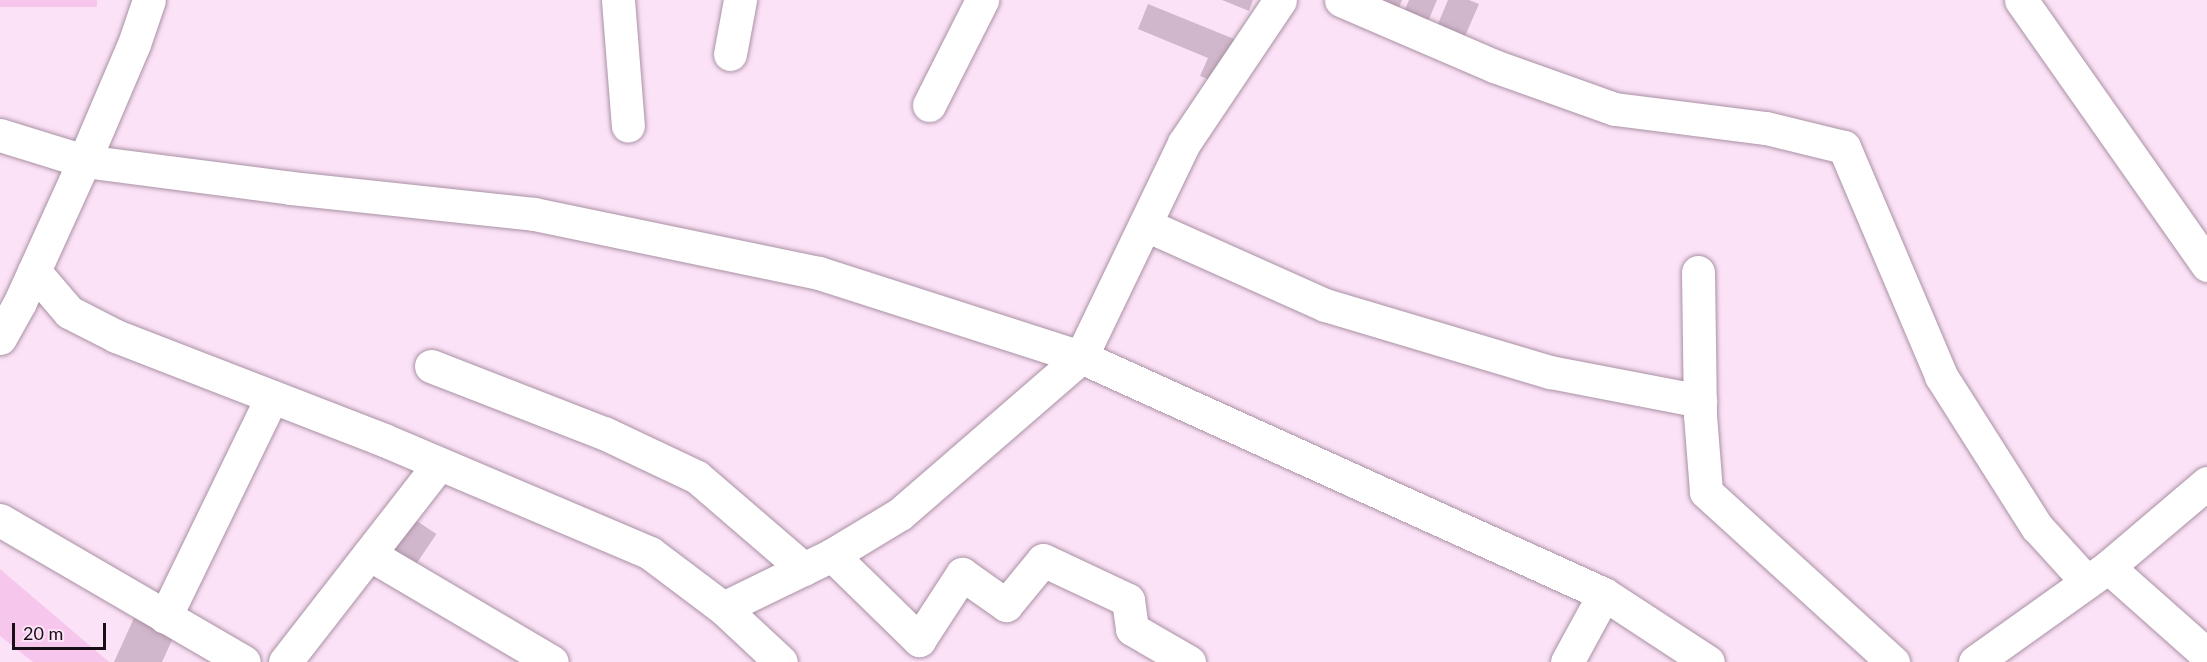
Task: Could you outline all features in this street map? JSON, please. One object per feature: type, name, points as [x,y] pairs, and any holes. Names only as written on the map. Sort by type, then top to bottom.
[{"type":"street","points":[[0,338],[34,271],[84,161],[134,44],[149,0]]},
{"type":"street","points":[[618,0],[628,126]]},
{"type":"street","points":[[730,54],[740,0]]},
{"type":"street","points":[[929,105],[982,0]]},
{"type":"street","points":[[723,608],[818,562],[900,514],[1081,357],[1184,143],[1280,0]]},
{"type":"street","points":[[1341,0],[1494,66],[1615,109],[1766,128],[1844,147],[1941,376],[2037,527],[2207,655]]},
{"type":"street","points":[[2021,0],[2207,265]]},
{"type":"street","points":[[0,135],[84,161],[291,188],[534,214],[819,273],[1081,357],[1604,594],[1708,662]]},
{"type":"street","points":[[1146,225],[1325,305],[1550,372],[1700,401]]},
{"type":"street","points":[[34,271],[69,312],[116,336],[439,464],[650,553],[723,608],[781,662]]},
{"type":"street","points":[[1698,272],[1700,401],[1706,492],[1893,662]]},
{"type":"street","points":[[431,366],[604,433],[697,477],[818,562],[919,640],[962,574],[1006,605],[1043,560],[1128,600],[1132,629],[1189,662]]},
{"type":"street","points":[[165,617],[272,397]]},
{"type":"street","points":[[285,662],[439,464]]},
{"type":"street","points":[[1975,662],[2098,575],[2207,483]]},
{"type":"street","points":[[0,520],[244,662]]},
{"type":"street","points":[[369,554],[552,662]]},
{"type":"street","points":[[1567,662],[1604,594]]},
{"type":"shaded area","points":[[0,0],[97,0],[97,7],[0,7]]},
{"type":"shaded area","points":[[0,569],[109,662],[33,662],[0,636]]},
{"type":"building","points":[[1222,0],[1253,0],[1249,11]]},
{"type":"building","points":[[1380,0],[1402,0],[1397,12]]},
{"type":"building","points":[[1409,0],[1437,0],[1427,24],[1403,14]]},
{"type":"building","points":[[1448,0],[1469,0],[1479,4],[1462,43],[1435,31]]},
{"type":"building","points":[[1148,4],[1239,41],[1213,81],[1200,76],[1208,58],[1138,29]]},
{"type":"building","points":[[414,519],[436,534],[408,576],[386,560]]},
{"type":"building","points":[[134,618],[174,636],[162,662],[114,662]]}]
